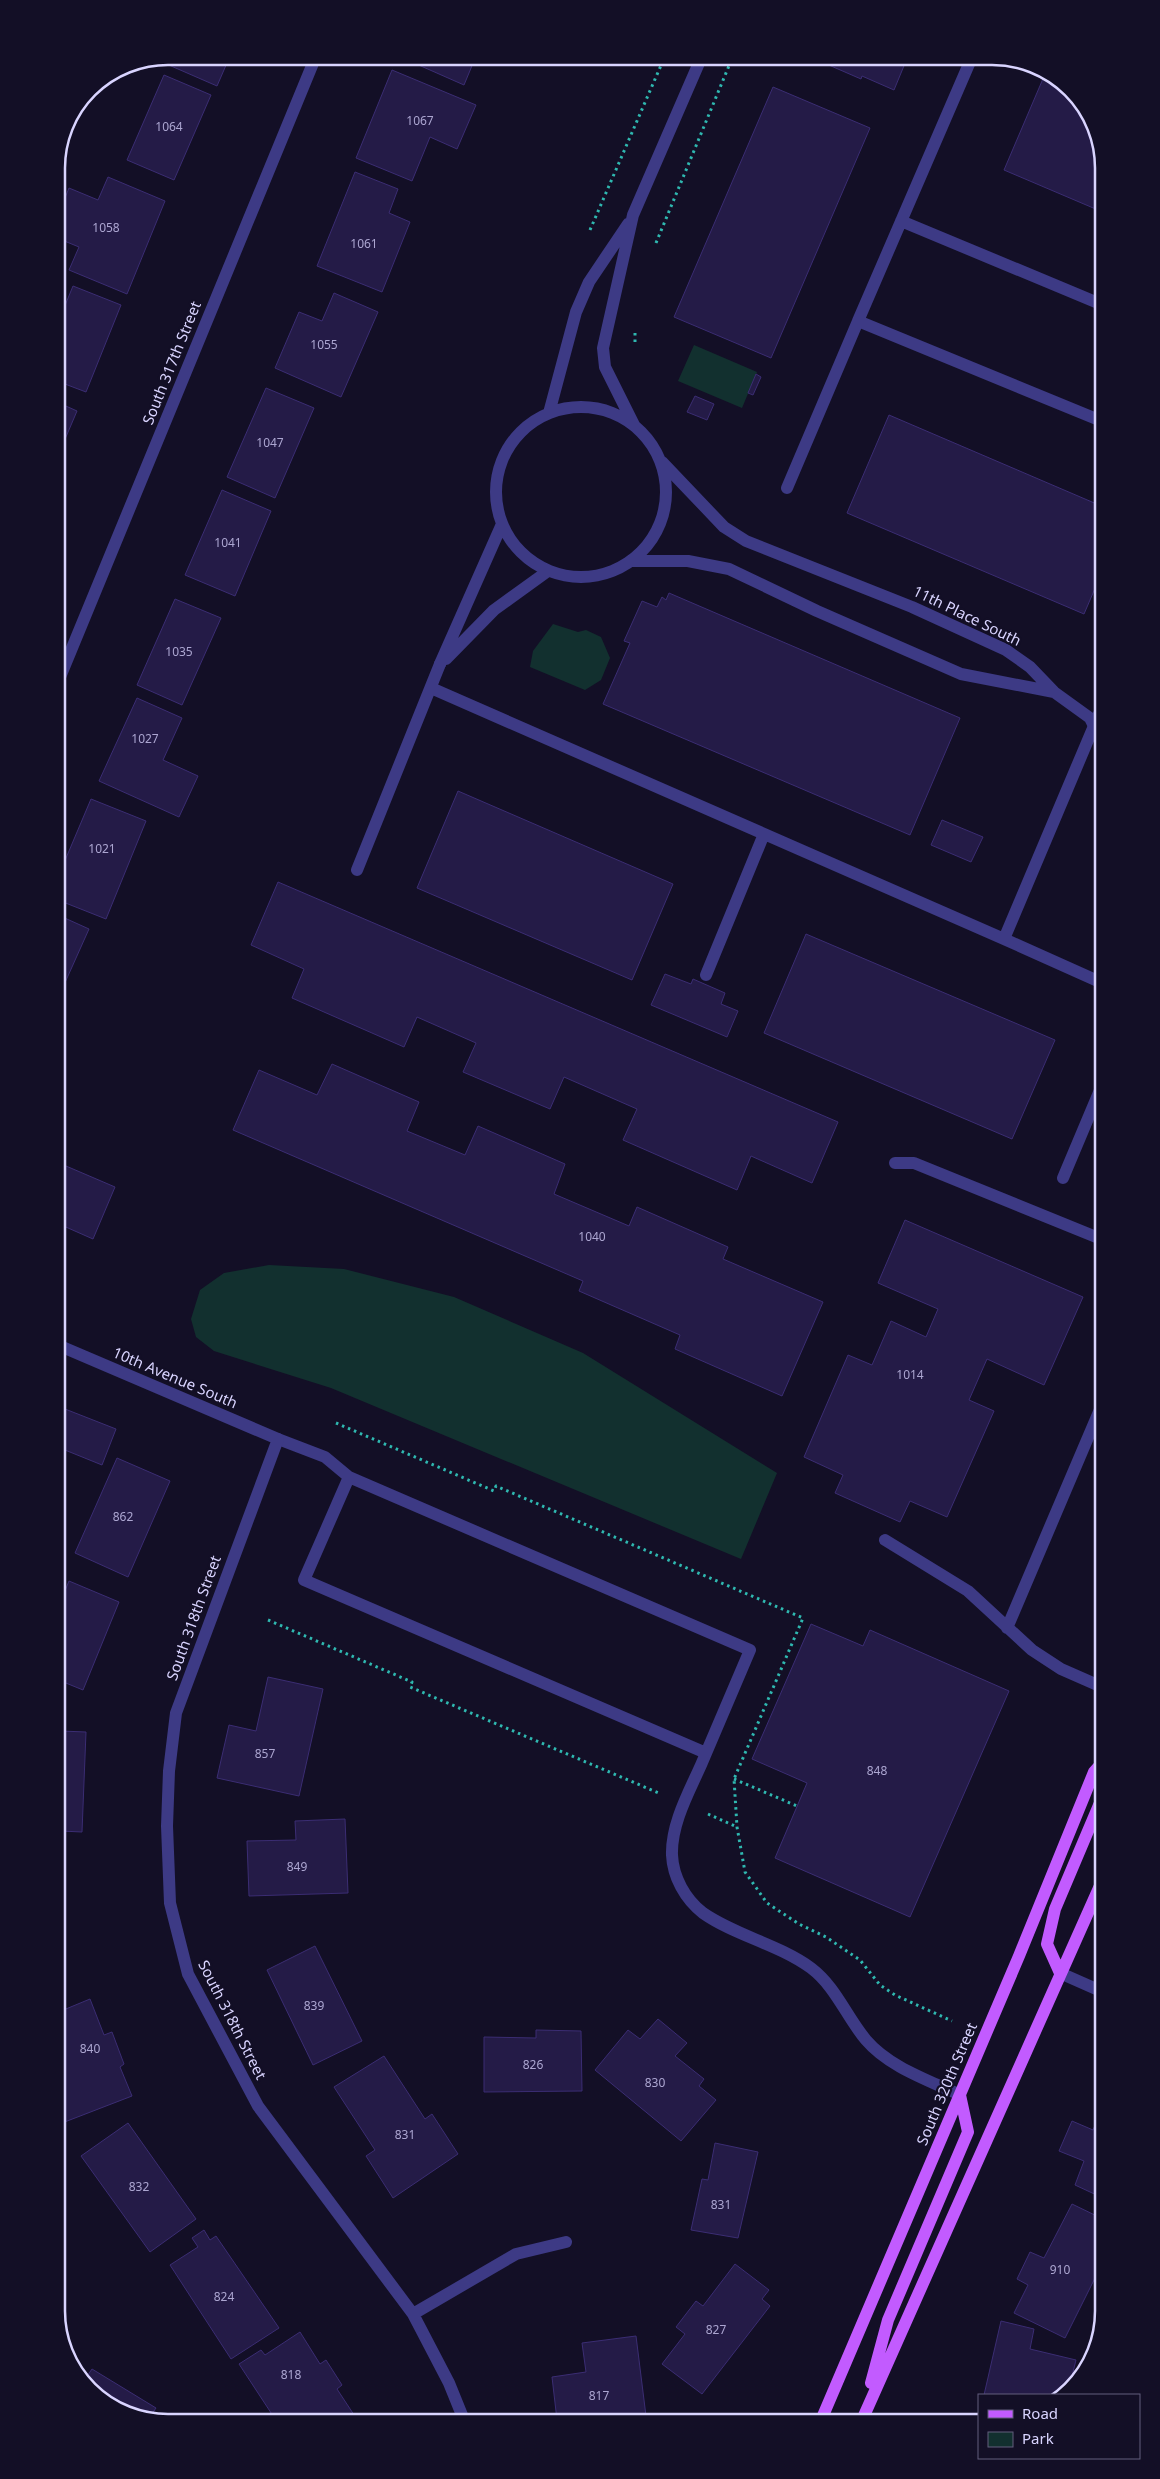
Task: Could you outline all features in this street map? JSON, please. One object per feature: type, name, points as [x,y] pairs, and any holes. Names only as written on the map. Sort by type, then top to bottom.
[{"type":"main road","name":"South 320th Street","points":[[824,2414],[960,2095],[1095,1771]]},
{"type":"main road","points":[[1060,1973],[1047,1944],[1055,1909],[1095,1815]]},
{"type":"main road","points":[[864,2414],[1095,1895]]},
{"type":"main road","points":[[864,2414],[888,2320],[968,2132],[960,2095]]},
{"type":"street","name":"South 317th Street","points":[[65,665],[312,65]]},
{"type":"street","points":[[634,425],[614,414],[593,408],[570,407],[549,413],[530,424],[514,440],[503,459],[496,480],[496,503],[502,524],[513,544],[528,560],[548,571],[569,577],[592,577],[613,571],[632,561],[648,545],[659,525],[666,504],[666,482],[660,460],[649,441],[634,425],[605,366],[602,348],[633,216],[698,65]]},
{"type":"street","points":[[787,488],[968,65]]},
{"type":"street","points":[[549,413],[576,312],[588,282],[633,216]]},
{"type":"street","points":[[901,221],[1095,302]]},
{"type":"street","points":[[858,321],[1095,419]]},
{"type":"street","name":"11th Place South","points":[[660,460],[724,528],[746,541],[912,607],[1006,650],[1030,667],[1054,692],[1090,718],[1095,726]]},
{"type":"street","points":[[357,870],[440,664],[502,524]]},
{"type":"street","points":[[632,561],[688,561],[729,569],[818,611],[961,674],[1054,692]]},
{"type":"street","points":[[440,664],[494,610],[548,571]]},
{"type":"street","points":[[431,688],[1095,980]]},
{"type":"street","points":[[1004,939],[1095,730]]},
{"type":"street","points":[[706,975],[764,834]]},
{"type":"street","points":[[1063,1178],[1095,1102]]},
{"type":"street","points":[[896,1163],[914,1162],[1095,1237]]},
{"type":"street","name":"10th Avenue South","points":[[65,1348],[278,1439],[325,1457],[349,1477],[750,1650],[706,1753]]},
{"type":"street","points":[[1007,1628],[1095,1421]]},
{"type":"street","name":"South 318th Street","points":[[278,1439],[176,1713],[168,1771],[166,1826],[170,1903],[188,1974],[258,2106],[413,2314],[449,2383],[462,2414]]},
{"type":"street","points":[[349,1477],[304,1580],[706,1753],[680,1816],[673,1844],[674,1870],[679,1885],[690,1900],[703,1912],[716,1920],[797,1958],[828,1984],[866,2039],[880,2054],[960,2095]]},
{"type":"street","points":[[884,1540],[968,1591],[1032,1650],[1061,1668],[1095,1684]]},
{"type":"street","points":[[1060,1973],[1095,1988]]},
{"type":"street","points":[[413,2314],[516,2254],[566,2242]]},
{"type":"path","points":[[588,234],[661,65]]},
{"type":"path","points":[[655,244],[729,65]]},
{"type":"path","points":[[635,323],[635,342]]},
{"type":"path","points":[[336,1423],[494,1491],[496,1486],[803,1618],[734,1779],[737,1827],[745,1872],[767,1903],[798,1924],[826,1937],[860,1960],[880,1985],[895,1995],[952,2021]]},
{"type":"path","points":[[268,1620],[412,1682],[410,1687],[668,1797]]},
{"type":"path","points":[[734,1779],[797,1806]]},
{"type":"path","points":[[706,1813],[737,1827]]},
{"type":"green space","points":[[694,345],[757,372],[742,408],[678,381]]},
{"type":"green space","points":[[553,624],[578,632],[586,630],[601,637],[610,658],[601,680],[585,690],[530,667],[533,651]]},
{"type":"green space","points":[[269,1265],[344,1269],[454,1297],[583,1353],[777,1473],[741,1559],[331,1388],[214,1351],[196,1337],[191,1319],[200,1290],[224,1273]]},
{"type":"building","points":[[169,65],[226,65],[217,86]]},
{"type":"building","points":[[419,65],[472,65],[464,85]]},
{"type":"building","points":[[829,65],[904,65],[894,90],[862,76],[861,79]]},
{"type":"building","points":[[392,70],[476,105],[457,149],[430,137],[412,181],[356,158]]},
{"type":"building","points":[[164,75],[211,95],[174,180],[127,160]]},
{"type":"building","points":[[1043,79],[1055,86],[1069,100],[1078,111],[1090,135],[1095,161],[1095,209],[1004,170]]},
{"type":"building","points":[[773,87],[870,128],[771,358],[674,317]]},
{"type":"building","points":[[355,172],[398,189],[389,213],[410,222],[382,292],[317,266]]},
{"type":"building","points":[[108,177],[165,201],[127,294],[69,270],[79,247],[65,241],[65,198],[69,188],[98,200]]},
{"type":"building","points":[[73,286],[121,305],[86,392],[65,384],[65,306]]},
{"type":"building","points":[[334,293],[378,312],[341,397],[275,368],[299,312],[322,321]]},
{"type":"building","points":[[756,374],[761,377],[753,395],[748,393]]},
{"type":"building","points":[[266,388],[314,408],[275,498],[227,477]]},
{"type":"building","points":[[695,396],[714,404],[707,420],[687,412]]},
{"type":"building","points":[[65,406],[77,411],[65,439]]},
{"type":"building","points":[[889,415],[1095,503],[1095,588],[1084,614],[847,513]]},
{"type":"building","points":[[222,490],[271,511],[235,596],[185,575]]},
{"type":"building","points":[[669,593],[960,718],[910,835],[603,704],[630,643],[624,641],[642,601],[657,607],[662,597],[666,600]]},
{"type":"building","points":[[175,599],[221,618],[182,705],[137,685]]},
{"type":"building","points":[[137,698],[182,718],[163,760],[198,776],[179,817],[99,781]]},
{"type":"building","points":[[458,791],[673,884],[632,980],[417,888]]},
{"type":"building","points":[[91,799],[146,821],[106,919],[65,903],[65,860]]},
{"type":"building","points":[[942,820],[983,837],[971,862],[931,845]]},
{"type":"building","points":[[278,882],[838,1122],[812,1183],[751,1156],[737,1190],[623,1140],[637,1109],[564,1077],[550,1109],[463,1072],[476,1043],[417,1017],[404,1047],[292,998],[304,969],[251,945]]},
{"type":"building","points":[[65,918],[89,929],[65,983]]},
{"type":"building","points":[[806,934],[1055,1040],[1012,1139],[764,1033]]},
{"type":"building","points":[[665,974],[691,984],[693,979],[725,993],[721,1004],[738,1011],[727,1037],[651,1005]]},
{"type":"building","points":[[332,1064],[419,1102],[407,1131],[465,1155],[478,1126],[565,1164],[554,1194],[629,1226],[637,1207],[728,1247],[723,1259],[823,1302],[782,1396],[675,1349],[680,1335],[579,1291],[583,1281],[233,1130],[259,1070],[317,1095]]},
{"type":"building","points":[[65,1166],[115,1187],[93,1239],[65,1227]]},
{"type":"building","points":[[905,1220],[1083,1297],[1044,1385],[987,1359],[969,1400],[994,1411],[947,1517],[910,1501],[900,1522],[835,1493],[843,1475],[804,1457],[848,1355],[872,1365],[891,1321],[926,1337],[938,1309],[878,1283]]},
{"type":"building","points":[[65,1409],[116,1429],[102,1465],[65,1450]]},
{"type":"building","points":[[117,1458],[170,1481],[128,1577],[75,1553]]},
{"type":"building","points":[[69,1581],[119,1602],[83,1690],[65,1683],[65,1591]]},
{"type":"building","points":[[811,1624],[863,1646],[870,1630],[1009,1691],[910,1917],[775,1858],[807,1783],[752,1759]]},
{"type":"building","points":[[268,1677],[323,1689],[299,1796],[217,1778],[229,1725],[256,1731]]},
{"type":"building","points":[[65,1731],[86,1732],[82,1832],[65,1831]]},
{"type":"building","points":[[345,1819],[348,1893],[249,1896],[247,1841],[296,1840],[295,1821]]},
{"type":"building","points":[[315,1946],[362,2041],[313,2065],[267,1970]]},
{"type":"building","points":[[90,1999],[104,2035],[112,2032],[124,2064],[120,2067],[132,2096],[65,2122],[65,2009]]},
{"type":"building","points":[[658,2019],[687,2043],[675,2056],[704,2079],[699,2086],[716,2100],[681,2141],[595,2070],[628,2030],[640,2039]]},
{"type":"building","points":[[536,2030],[581,2031],[582,2091],[484,2092],[484,2037],[536,2038]]},
{"type":"building","points":[[384,2056],[425,2119],[432,2114],[458,2154],[393,2198],[366,2156],[375,2150],[334,2087]]},
{"type":"building","points":[[1072,2121],[1093,2130],[1095,2125],[1095,2194],[1075,2185],[1084,2161],[1059,2151]]},
{"type":"building","points":[[128,2123],[196,2219],[150,2252],[81,2156]]},
{"type":"building","points":[[715,2143],[758,2152],[738,2238],[691,2230],[702,2179],[708,2180]]},
{"type":"building","points":[[1072,2204],[1095,2215],[1095,2278],[1065,2338],[1014,2313],[1028,2285],[1017,2279],[1030,2252],[1044,2258]]},
{"type":"building","points":[[204,2230],[210,2240],[216,2236],[279,2328],[231,2359],[170,2265],[198,2247],[192,2238]]},
{"type":"building","points":[[735,2264],[769,2290],[762,2299],[770,2306],[702,2394],[662,2364],[685,2334],[676,2327],[696,2301],[703,2306]]},
{"type":"building","points":[[1001,2321],[1034,2329],[1030,2349],[1076,2360],[1072,2375],[1053,2394],[984,2394]]},
{"type":"building","points":[[300,2332],[320,2364],[326,2360],[342,2385],[337,2389],[353,2414],[272,2414],[239,2364],[261,2350],[265,2355]]},
{"type":"building","points":[[636,2336],[646,2414],[556,2414],[552,2377],[586,2372],[582,2343]]},
{"type":"building","points":[[92,2369],[156,2408],[153,2413],[148,2412],[116,2400],[105,2393],[87,2376]]}]
